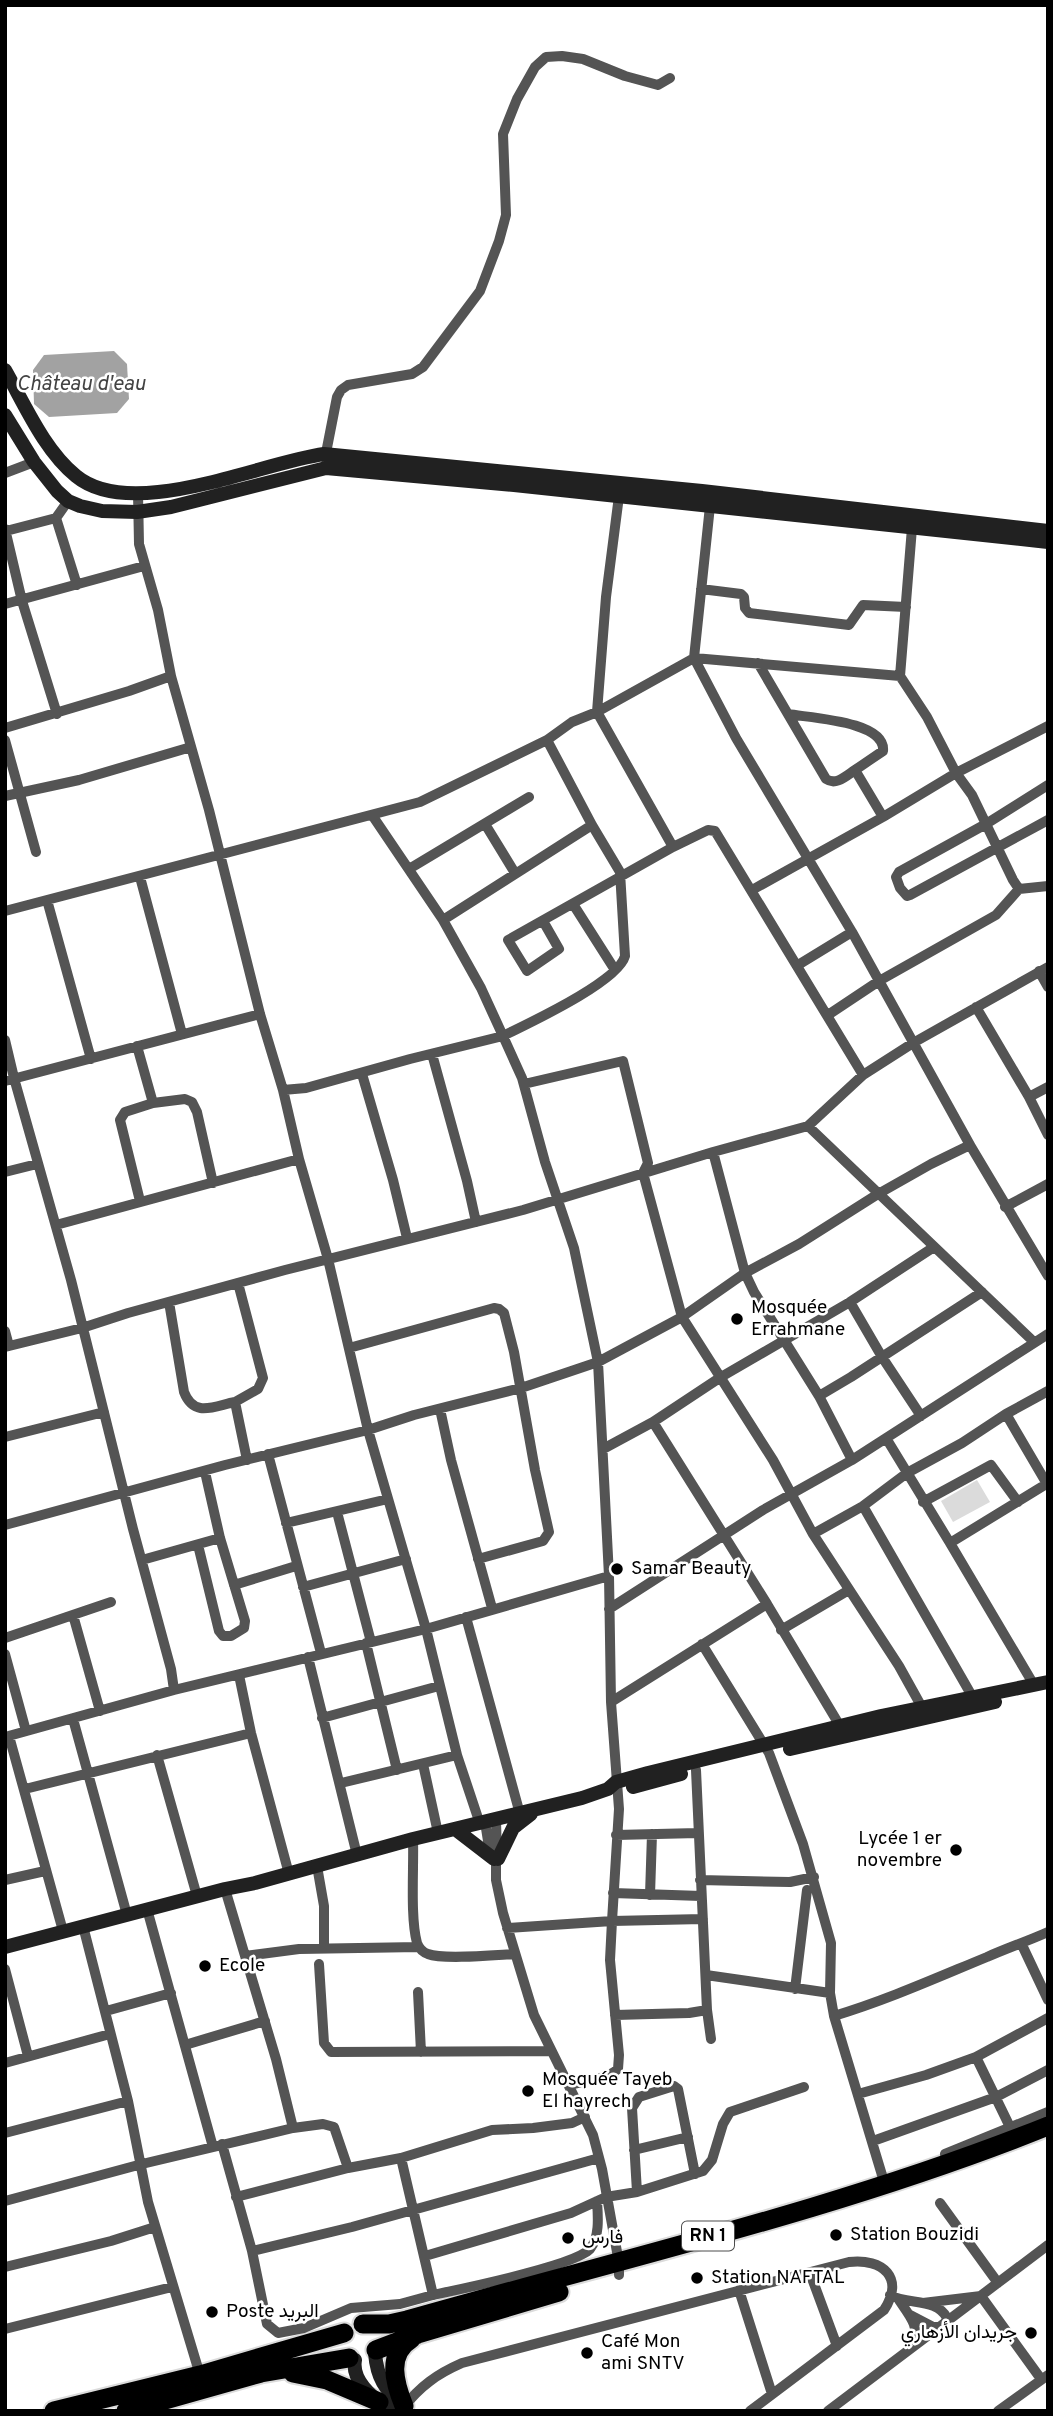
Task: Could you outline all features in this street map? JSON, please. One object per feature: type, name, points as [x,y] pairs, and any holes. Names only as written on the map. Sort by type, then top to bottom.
[{"type":"highway","name":"RN 1","points":[[375,2352],[418,2334],[884,2180],[914,2176],[1048,2126]]},
{"type":"highway","name":"RN 1","points":[[54,2411],[200,2375],[351,2329],[407,2320],[619,2269],[914,2189],[988,2163],[1048,2137]]},
{"type":"highway","points":[[125,2411],[261,2373],[352,2359],[366,2360],[375,2352],[378,2339],[376,2334],[351,2329],[342,2349],[352,2359]]},
{"type":"highway","points":[[261,2373],[289,2372],[310,2375],[397,2408],[395,2362],[402,2345],[418,2334]]},
{"type":"main road","points":[[5,370],[44,438],[76,476],[102,490],[116,493],[181,489],[293,460],[325,461],[702,491],[1048,531]]},
{"type":"main road","points":[[5,415],[34,462],[57,491],[80,506],[102,510],[137,512],[171,507],[325,461],[1048,542]]},
{"type":"main road","points":[[5,1947],[289,1874],[413,1839],[924,1712],[972,1696],[1041,1683]]},
{"type":"main road","points":[[614,1788],[696,1770],[840,1726],[1048,1692]]},
{"type":"main road","points":[[455,1829],[496,1860],[517,1822],[545,1806]]},
{"type":"main road","points":[[375,2352],[378,2377],[397,2408]]},
{"type":"main road","points":[[352,2359],[359,2379],[397,2408]]},
{"type":"street","points":[[325,461],[341,390],[348,385],[412,374],[423,367],[480,291],[506,215],[503,134],[517,99],[535,67],[546,57],[562,56],[583,59],[625,76],[658,85],[670,78]]},
{"type":"street","points":[[5,473],[34,462]]},
{"type":"street","points":[[138,493],[139,544],[158,610],[171,676],[328,1259],[369,1430],[426,1629],[457,1755],[487,1822],[496,1860],[498,1893],[534,2015],[585,2117],[599,2158],[601,2199],[619,2269]]},
{"type":"street","points":[[619,496],[606,597],[597,712],[673,847]]},
{"type":"street","points":[[57,714],[22,601],[6,530],[56,518],[68,500]]},
{"type":"street","points":[[709,506],[694,658],[736,738],[852,932],[1005,1207],[1048,1276]]},
{"type":"street","points":[[56,518],[77,585]]},
{"type":"street","points":[[912,528],[900,676],[927,717],[956,773],[972,795],[1019,889]]},
{"type":"street","points":[[5,604],[144,566]]},
{"type":"street","points":[[701,589],[741,594],[749,613],[849,625],[863,605],[905,607]]},
{"type":"street","points":[[5,911],[420,802],[547,740],[572,722],[597,712],[694,658],[900,676]]},
{"type":"street","points":[[758,663],[788,714],[828,781],[836,782],[883,751],[882,741],[872,731],[860,726],[788,714]]},
{"type":"street","points":[[5,728],[57,714],[171,676]]},
{"type":"street","points":[[751,890],[956,773],[1048,726]]},
{"type":"street","points":[[5,740],[36,852]]},
{"type":"street","points":[[283,1090],[306,1088],[503,1036],[582,995],[624,960],[621,877],[547,740]]},
{"type":"street","points":[[5,796],[79,780],[191,747]]},
{"type":"street","points":[[855,770],[883,817]]},
{"type":"street","points":[[1048,785],[986,824],[899,872],[896,877],[900,888],[907,896],[910,895],[1048,820]]},
{"type":"street","points":[[409,869],[529,797]]},
{"type":"street","points":[[372,815],[443,920],[481,988],[524,1084],[557,1200],[574,1248],[598,1362],[616,1835],[610,1960],[618,2069],[604,2076],[569,2085]]},
{"type":"street","points":[[485,824],[515,873]]},
{"type":"street","points":[[443,920],[592,825]]},
{"type":"street","points":[[543,920],[559,949],[527,971],[508,940],[543,920],[621,877],[673,847],[708,830],[715,831],[863,1074]]},
{"type":"street","points":[[140,877],[182,1034]]},
{"type":"street","points":[[828,1015],[879,981],[996,915],[1019,889],[1048,886]]},
{"type":"street","points":[[47,900],[90,1059]]},
{"type":"street","points":[[573,904],[615,970]]},
{"type":"street","points":[[798,965],[852,932]]},
{"type":"street","points":[[5,1331],[7,1347],[82,1328],[238,1283],[557,1200],[808,1126],[863,1074],[913,1043],[1043,969],[1048,987]]},
{"type":"street","points":[[976,1007],[1048,1135]]},
{"type":"street","points":[[9,1080],[260,1014]]},
{"type":"street","points":[[5,1040],[9,1080],[56,1225],[174,1690]]},
{"type":"street","points":[[137,1046],[153,1103]]},
{"type":"street","points":[[432,1054],[477,1222]]},
{"type":"street","points":[[524,1084],[623,1062],[648,1163],[643,1173],[682,1317],[793,1492],[813,1534],[924,1712]]},
{"type":"street","points":[[362,1074],[407,1238]]},
{"type":"street","points":[[1029,1097],[1048,1087]]},
{"type":"street","points":[[139,1201],[120,1120],[125,1112],[153,1103],[185,1099],[192,1102],[197,1112],[213,1183]]},
{"type":"street","points":[[808,1126],[1034,1342]]},
{"type":"street","points":[[5,1525],[268,1454],[369,1430],[414,1415],[521,1388],[598,1362],[682,1317],[745,1273],[799,1244],[878,1194],[971,1145]]},
{"type":"street","points":[[713,1152],[745,1273],[819,1396],[852,1460]]},
{"type":"street","points":[[56,1225],[299,1159]]},
{"type":"street","points":[[5,1172],[37,1164]]},
{"type":"street","points":[[1005,1207],[1048,1184]]},
{"type":"street","points":[[603,1449],[653,1422],[721,1377],[850,1302],[934,1247]]},
{"type":"street","points":[[169,1302],[187,1401],[192,1407],[200,1409],[235,1402],[258,1389],[263,1378],[238,1283]]},
{"type":"street","points":[[819,1396],[982,1292]]},
{"type":"street","points":[[850,1302],[921,1416]]},
{"type":"street","points":[[349,1348],[499,1309],[504,1313],[549,1532],[542,1541],[478,1559]]},
{"type":"street","points":[[609,1609],[793,1492],[852,1460],[1048,1334]]},
{"type":"street","points":[[813,1534],[863,1506],[906,1473],[1048,1391]]},
{"type":"street","points":[[235,1402],[247,1460]]},
{"type":"street","points":[[440,1409],[492,1608]]},
{"type":"street","points":[[5,1437],[104,1412]]},
{"type":"street","points":[[950,1543],[1047,1484],[1006,1414]]},
{"type":"street","points":[[653,1422],[725,1535],[840,1726]]},
{"type":"street","points":[[886,1438],[923,1502],[1041,1683]]},
{"type":"street","points":[[268,1454],[321,1653]]},
{"type":"street","points":[[923,1502],[990,1465],[1018,1502]]},
{"type":"street","points":[[198,1545],[219,1631],[223,1636],[231,1636],[244,1628],[245,1621],[220,1538],[205,1472]]},
{"type":"street","points":[[286,1523],[388,1499]]},
{"type":"street","points":[[863,1506],[972,1696]]},
{"type":"street","points":[[337,1511],[397,1770]]},
{"type":"street","points":[[142,1560],[220,1538]]},
{"type":"street","points":[[303,1587],[406,1559]]},
{"type":"street","points":[[233,1585],[296,1566]]},
{"type":"street","points":[[63,1931],[25,1789],[7,1737],[174,1690],[426,1629],[608,1576]]},
{"type":"street","points":[[782,1630],[849,1590]]},
{"type":"street","points":[[5,1638],[111,1602]]},
{"type":"street","points":[[611,1702],[767,1604]]},
{"type":"street","points":[[74,1615],[100,1711]]},
{"type":"street","points":[[466,1617],[520,1814]]},
{"type":"street","points":[[702,1644],[767,1749],[814,1877],[831,1942],[830,1993],[834,2015],[884,2180],[1048,2112]]},
{"type":"street","points":[[5,1654],[26,1731]]},
{"type":"street","points":[[308,1657],[357,1855]]},
{"type":"street","points":[[239,1675],[251,1733],[289,1874]]},
{"type":"street","points":[[322,1718],[439,1686]]},
{"type":"street","points":[[73,1719],[127,1915]]},
{"type":"street","points":[[25,1789],[251,1733]]},
{"type":"street","points":[[157,1755],[197,1896]]},
{"type":"street","points":[[341,1783],[457,1755]]},
{"type":"street","points":[[423,1764],[438,1833]]},
{"type":"street","points":[[696,1770],[707,2010],[712,2039]]},
{"type":"street","points":[[616,1835],[698,1833]]},
{"type":"street","points":[[650,1895],[652,1834]]},
{"type":"street","points":[[413,1839],[415,1918],[419,1947],[426,1954],[442,1956],[515,1954]]},
{"type":"street","points":[[317,1866],[324,1906],[324,1949]]},
{"type":"street","points":[[5,1880],[46,1871]]},
{"type":"street","points":[[700,1880],[790,1882],[814,1877]]},
{"type":"street","points":[[790,1882],[819,1894]]},
{"type":"street","points":[[225,1889],[265,2021],[293,2128]]},
{"type":"street","points":[[795,1989],[807,1890]]},
{"type":"street","points":[[613,1893],[701,1896]]},
{"type":"street","points":[[146,1909],[185,2045],[252,2251],[270,2328],[283,2334],[351,2308],[400,2304],[552,2266],[583,2255],[593,2245],[601,2199]]},
{"type":"street","points":[[507,1928],[703,1919]]},
{"type":"street","points":[[83,1926],[128,2101],[155,2227],[200,2375]]},
{"type":"street","points":[[834,2015],[883,2000],[991,1955],[1022,1945],[1048,1932]]},
{"type":"street","points":[[1022,1945],[1048,2000]]},
{"type":"street","points":[[245,1956],[324,1949],[419,1947]]},
{"type":"street","points":[[319,1964],[324,2043],[331,2052],[551,2051]]},
{"type":"street","points":[[5,1969],[28,2056]]},
{"type":"street","points":[[706,1975],[830,1993]]},
{"type":"street","points":[[418,1992],[421,2052]]},
{"type":"street","points":[[106,2011],[171,1993]]},
{"type":"street","points":[[615,2015],[707,2010]]},
{"type":"street","points":[[858,2094],[976,2057],[1048,2018]]},
{"type":"street","points":[[185,2045],[265,2021]]},
{"type":"street","points":[[5,2063],[110,2034]]},
{"type":"street","points":[[976,2057],[1010,2127]]},
{"type":"street","points":[[873,2141],[996,2097],[1048,2070]]},
{"type":"street","points":[[637,2192],[632,2108],[639,2097],[674,2087],[680,2093],[695,2174]]},
{"type":"street","points":[[425,2256],[570,2213],[601,2199],[637,2192],[695,2174],[708,2167],[712,2160],[723,2124],[730,2112],[804,2087]]},
{"type":"street","points":[[5,2133],[128,2101]]},
{"type":"street","points":[[236,2197],[348,2168],[401,2158],[492,2130],[572,2123],[585,2117]]},
{"type":"street","points":[[5,2202],[218,2145],[323,2124],[334,2127],[348,2168]]},
{"type":"street","points":[[635,2150],[688,2137]]},
{"type":"street","points":[[401,2158],[433,2295]]},
{"type":"street","points":[[252,2251],[599,2158]]},
{"type":"street","points":[[940,2203],[998,2283]]},
{"type":"street","points":[[5,2267],[111,2241],[155,2227]]},
{"type":"street","points":[[828,2411],[1048,2245]]},
{"type":"street","points":[[397,2408],[437,2374],[462,2364],[739,2290],[864,2260],[876,2262],[885,2269],[895,2297],[916,2326],[914,2345]]},
{"type":"street","points":[[810,2273],[837,2346]]},
{"type":"street","points":[[5,2329],[172,2287]]},
{"type":"street","points":[[739,2290],[772,2395]]},
{"type":"street","points":[[923,2303],[981,2296]]},
{"type":"street","points":[[981,2296],[1044,2377],[998,2411]]},
{"type":"street","points":[[895,2297],[942,2310],[947,2318],[943,2325],[933,2327],[907,2313]]},
{"type":"street","points":[[750,2411],[884,2310],[895,2297]]},
{"type":"street","points":[[328,2319],[351,2329]]},
{"type":"shaded area","points":[[977,1480],[990,1502],[953,1522],[941,1501]]},
{"type":"water","name":"Château d'eau","points":[[114,351],[127,364],[129,399],[117,413],[49,417],[34,404],[33,370],[44,355]]},
{"type":"place","name":"Mosquée Errahmane","points":[[737,1319]]},
{"type":"place","name":"Samar Beauty","points":[[617,1569]]},
{"type":"place","name":"Lycée 1 er novembre","points":[[956,1850]]},
{"type":"place","name":"Ecole","points":[[205,1966]]},
{"type":"place","name":"Mosquée Tayeb El hayrech","points":[[528,2091]]},
{"type":"place","name":"Station Bouzidi","points":[[836,2235]]},
{"type":"place","name":"فارس","points":[[568,2238]]},
{"type":"place","name":"Station NAFTAL","points":[[697,2278]]},
{"type":"place","name":"Poste البريد","points":[[212,2312]]},
{"type":"place","name":"جريدان الأزهاري","points":[[1031,2333]]},
{"type":"place","name":"Café Mon ami SNTV","points":[[587,2353]]}]
